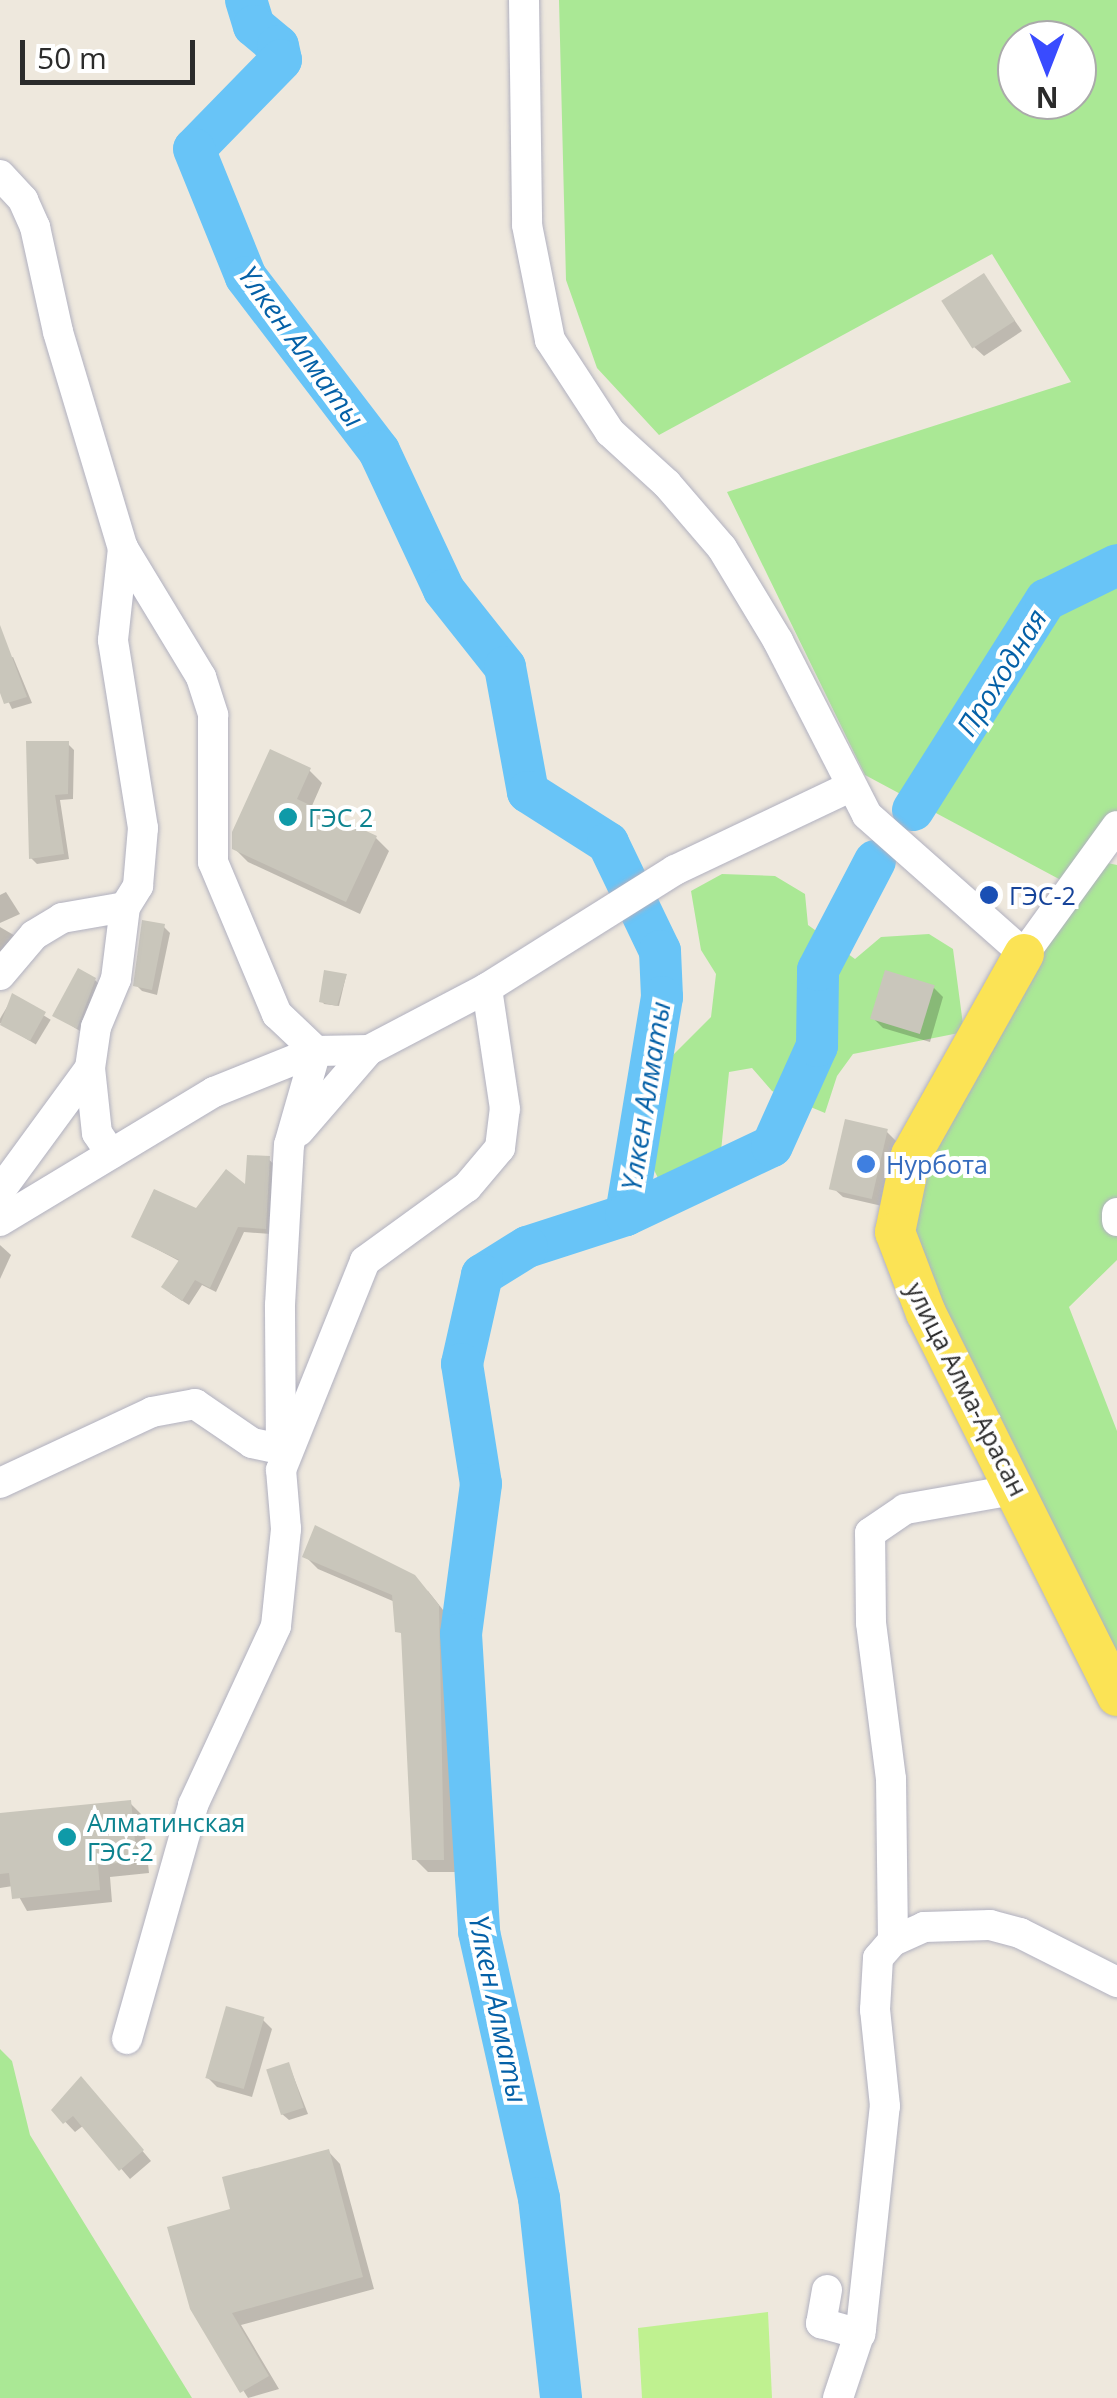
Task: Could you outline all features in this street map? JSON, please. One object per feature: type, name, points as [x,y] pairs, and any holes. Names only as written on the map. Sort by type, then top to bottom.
[{"type":"main road","name":"улица Алма-Арасан","points":[[1024,954],[912,1155],[895,1208],[895,1232],[914,1288],[1018,1489],[1117,1696]]},
{"type":"street","points":[[524,0],[527,225],[550,340],[610,432],[667,484],[722,548],[778,641],[850,788],[868,815],[1024,954]]},
{"type":"street","points":[[0,175],[23,200],[36,228],[58,332],[123,548],[201,677],[213,714],[213,862],[276,1014],[316,1051]]},
{"type":"street","points":[[112,1154],[96,1133],[90,1068],[96,1027],[116,978],[125,906],[138,886],[143,828],[114,620],[123,548]]},
{"type":"street","points":[[114,620],[126,599],[137,594],[151,599]]},
{"type":"street","points":[[289,1145],[343,1073],[369,1050],[487,988],[674,870],[850,788]]},
{"type":"street","name":"улица Алма-Арасан","points":[[1024,954],[1117,826]]},
{"type":"street","points":[[0,975],[34,934],[62,918],[125,906]]},
{"type":"street","points":[[281,1459],[365,1261],[466,1187],[500,1148],[504,1092],[487,988]]},
{"type":"street","points":[[0,1221],[214,1092],[316,1051],[369,1050]]},
{"type":"street","points":[[127,2039],[193,1805],[276,1626],[286,1528],[281,1459],[280,1304],[289,1145],[316,1051]]},
{"type":"street","points":[[0,1191],[90,1068]]},
{"type":"street","points":[[1117,1213],[1117,1221]]},
{"type":"street","points":[[0,1483],[152,1412],[195,1404],[281,1459]]},
{"type":"street","points":[[892,1940],[890,1779],[870,1623],[870,1533],[905,1509],[1018,1489]]},
{"type":"street","points":[[838,2398],[860,2334],[885,2106],[875,2010],[878,1958],[892,1940],[924,1927],[1005,1927],[1117,1982]]},
{"type":"street","points":[[827,2290],[821,2323],[860,2334]]},
{"type":"green space","points":[[559,0],[1117,0],[1117,827],[1093,860],[1117,865],[1117,1260],[1069,1307],[1117,1431],[1117,1696],[895,1208],[1072,886],[865,775],[727,492],[1071,382],[992,254],[659,435],[597,368],[566,280]]},
{"type":"green space","points":[[722,874],[775,876],[805,894],[808,925],[855,959],[881,937],[929,934],[953,949],[964,1032],[853,1054],[837,1076],[825,1113],[772,1091],[752,1068],[729,1072],[720,1161],[659,1180],[650,1162],[671,1057],[711,1017],[716,974],[701,950],[691,891]]},
{"type":"green space","points":[[0,2049],[12,2061],[30,2135],[192,2398],[0,2398]]},
{"type":"green space","points":[[768,2312],[772,2398],[642,2398],[638,2328]]},
{"type":"building","points":[[984,273],[1015,321],[972,349],[941,301]]},
{"type":"building","points":[[0,625],[27,697],[4,704],[0,693]]},
{"type":"building","points":[[26,741],[69,741],[68,794],[55,795],[64,854],[29,859]]},
{"type":"building","name":"ГЭС 2","points":[[270,749],[311,768],[297,799],[377,836],[346,902],[232,849],[232,832]]},
{"type":"building","points":[[142,920],[165,924],[152,990],[133,986]]},
{"type":"building","points":[[78,968],[96,978],[77,1029],[52,1016]]},
{"type":"building","points":[[324,970],[347,974],[337,1006],[319,1002]]},
{"type":"building","points":[[885,970],[935,985],[920,1034],[870,1019]]},
{"type":"building","points":[[12,993],[46,1012],[30,1041],[0,1025]]},
{"type":"building","points":[[845,1119],[888,1129],[872,1199],[829,1189]]},
{"type":"building","points":[[247,1155],[270,1156],[266,1229],[238,1227],[210,1288],[195,1280],[182,1301],[161,1287],[179,1260],[131,1237],[154,1189],[196,1208],[226,1169],[245,1184]]},
{"type":"building","points":[[315,1525],[415,1575],[439,1605],[444,1860],[412,1860],[401,1633],[395,1632],[392,1595],[302,1557]]},
{"type":"building","name":"Алматинская ГЭС-2","points":[[131,1800],[137,1861],[98,1865],[100,1890],[12,1899],[9,1873],[0,1874],[0,1813]]},
{"type":"building","points":[[226,2006],[264,2017],[244,2089],[205,2078]]},
{"type":"building","points":[[289,2062],[304,2108],[281,2115],[266,2069]]},
{"type":"building","points":[[81,2076],[144,2150],[119,2171],[73,2116],[63,2124],[51,2110]]},
{"type":"building","points":[[329,2149],[363,2277],[232,2313],[269,2376],[240,2393],[190,2309],[167,2227],[230,2209],[222,2177]]},
{"type":"waterway","name":"Үлкен Алматы","points":[[246,0],[254,26],[278,46],[281,60],[194,149],[246,277],[379,451],[444,590],[505,667],[528,792],[608,843],[660,951],[662,997],[626,1215],[527,1247],[482,1275],[462,1364],[481,1484],[461,1634],[479,1932],[539,2198],[561,2398]]},
{"type":"waterway","name":"Проходная","points":[[913,810],[1046,600],[1117,565]]},
{"type":"waterway","name":"Проходная","points":[[626,1215],[772,1146],[817,1046],[818,970],[875,861]]},
{"type":"place","name":"ГЭС 2","points":[[288,817]]},
{"type":"place","name":"ГЭС-2","points":[[989,895]]},
{"type":"place","name":"Нурбота","points":[[866,1164]]},
{"type":"place","name":"Алматинская ГЭС-2","points":[[67,1837]]}]
